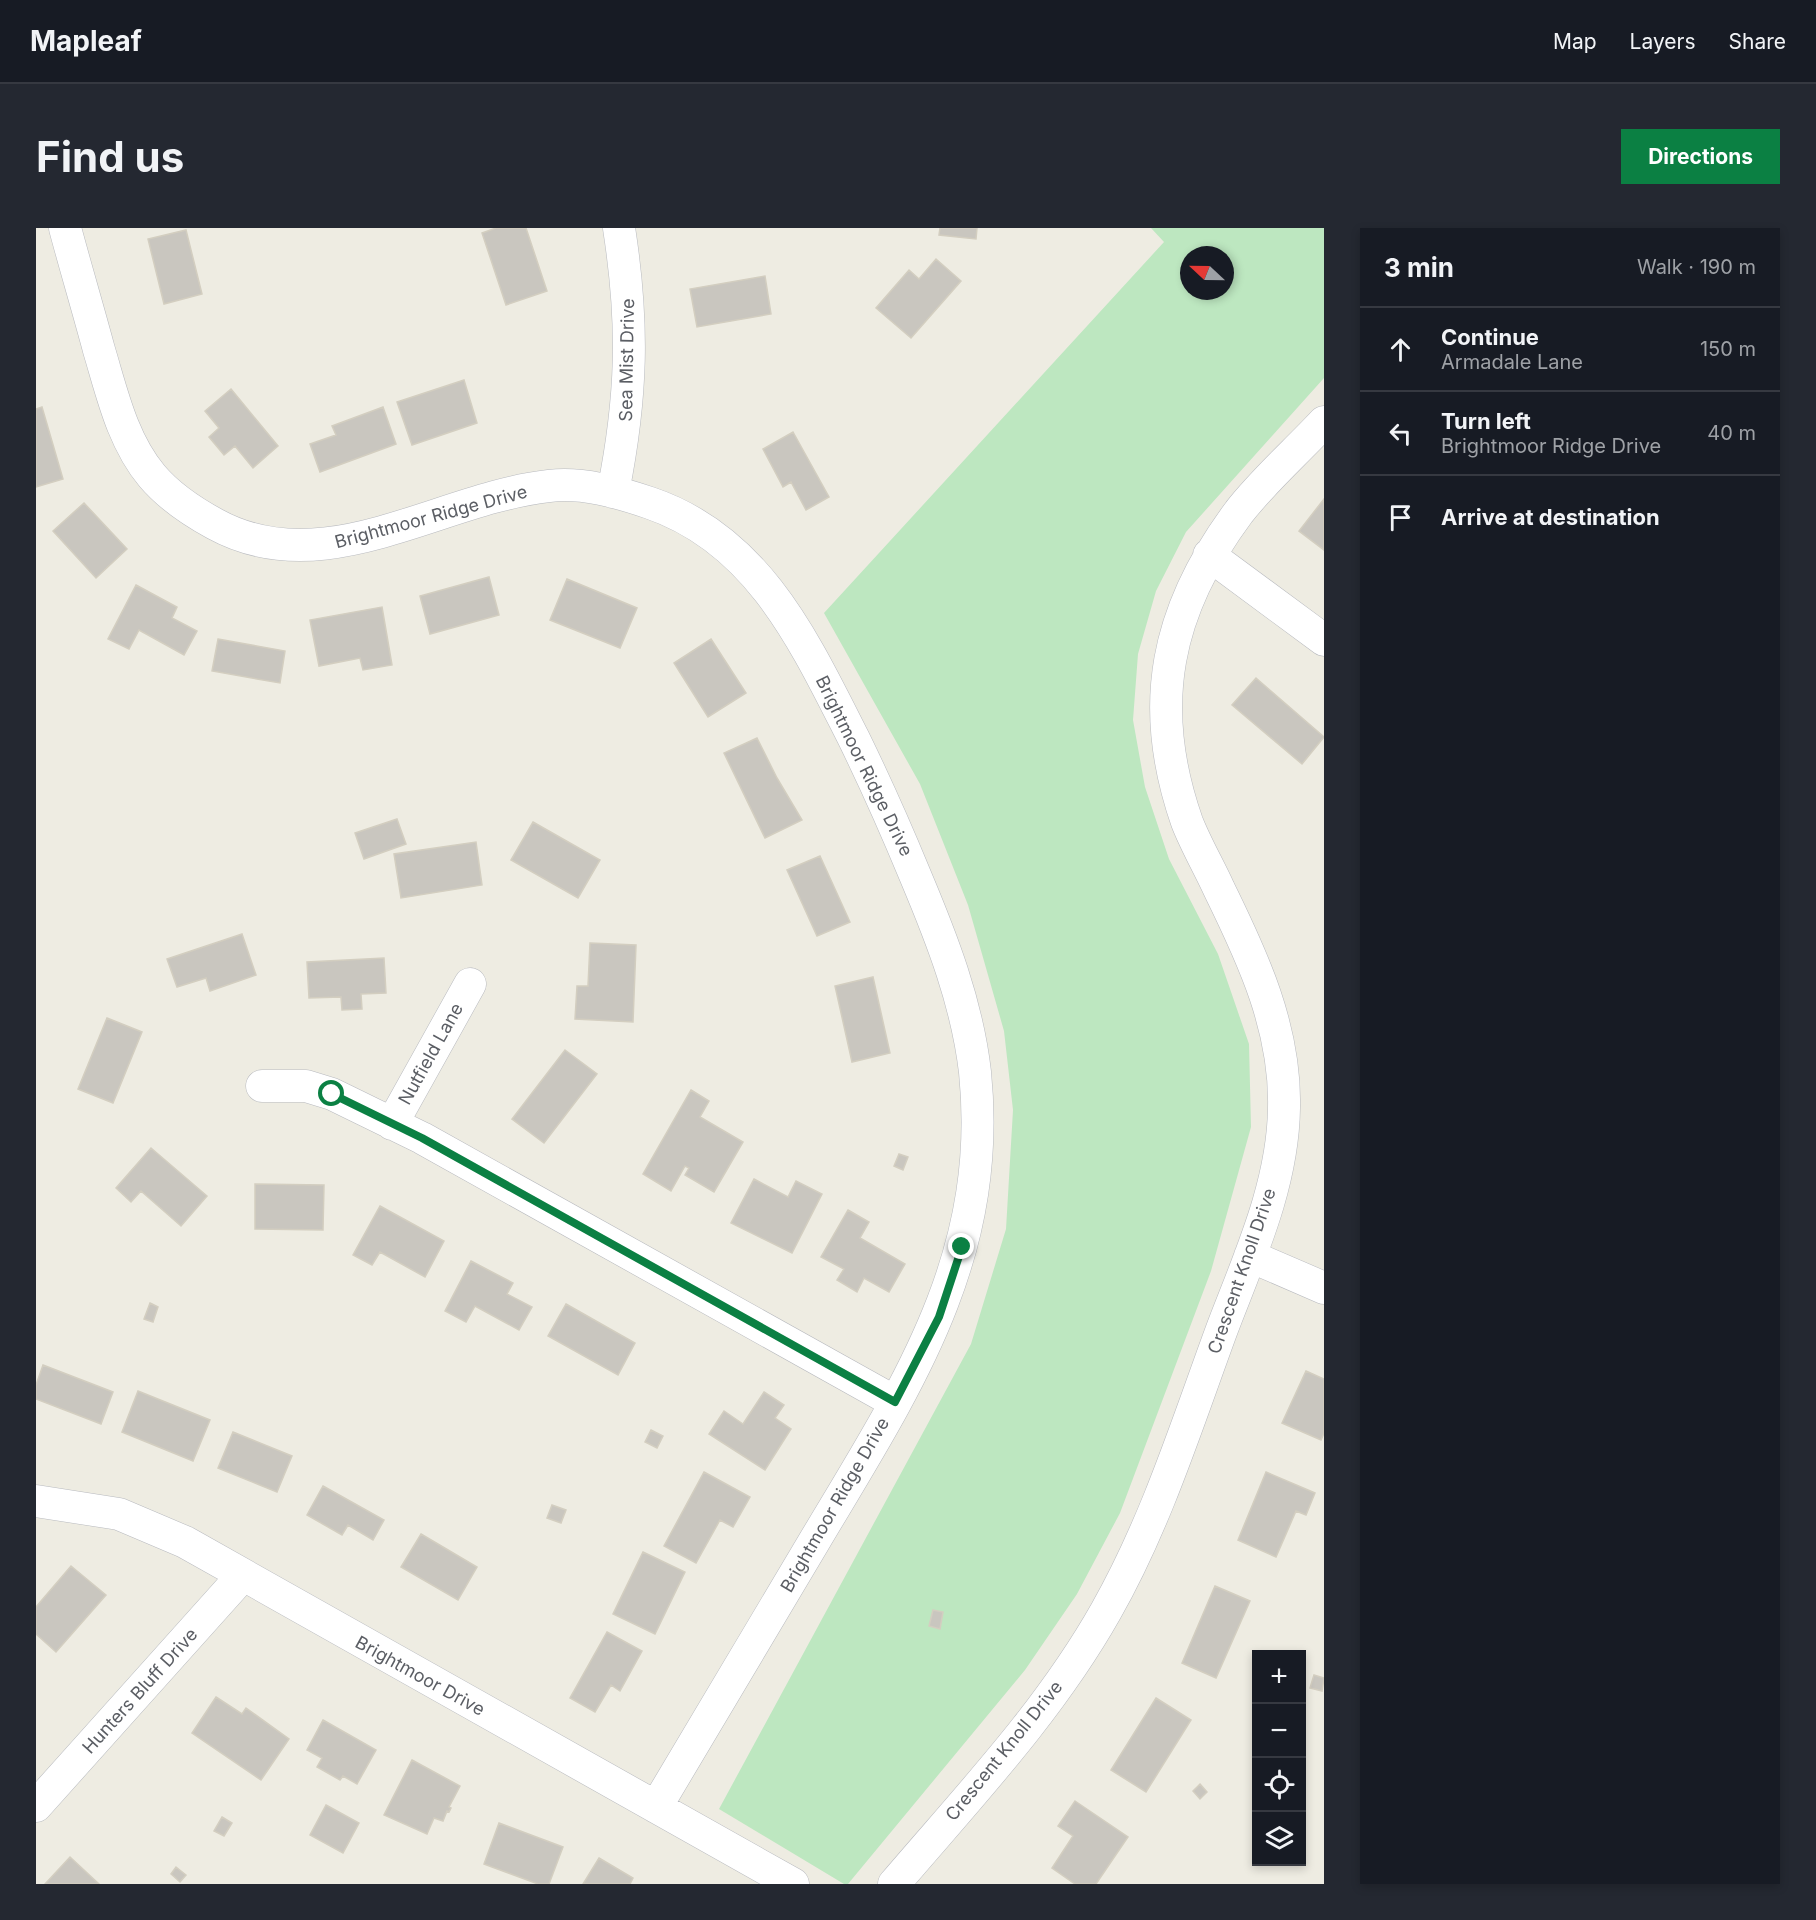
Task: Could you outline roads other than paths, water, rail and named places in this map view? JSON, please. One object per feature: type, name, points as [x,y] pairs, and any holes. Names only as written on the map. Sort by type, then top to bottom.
[{"type":"street","name":"Brightmoor Ridge Drive","points":[[65,228],[125,433],[153,477],[168,492],[217,525],[276,544],[309,547],[338,543],[501,494],[574,485],[613,492],[654,504],[687,519],[742,557],[763,581],[826,684],[878,788],[954,972],[967,1019],[975,1073],[976,1177],[962,1247],[939,1317],[895,1402],[656,1807]]},
{"type":"street","name":"Sea Mist Drive","points":[[613,492],[625,433],[630,384],[628,292],[620,228]]},
{"type":"street","name":"Crescent Knoll Drive","points":[[894,1884],[1043,1708],[1107,1610],[1162,1492],[1268,1204],[1281,1140],[1284,1109],[1276,1033],[1252,955],[1189,826],[1176,786],[1165,708],[1168,667],[1177,627],[1209,555],[1242,508],[1324,422]]},
{"type":"street","points":[[1209,555],[1324,640]]},
{"type":"street","name":"Nutfield Lane","points":[[392,1124],[470,984]]},
{"type":"street","points":[[262,1086],[306,1086],[332,1094],[392,1124],[895,1402]]},
{"type":"street","points":[[1250,1256],[1324,1288]]},
{"type":"street","name":"Brightmoor Drive","points":[[36,1501],[101,1510],[129,1518],[184,1542],[793,1884]]},
{"type":"street","name":"Hunters Bluff Drive","points":[[36,1806],[243,1575]]}]
